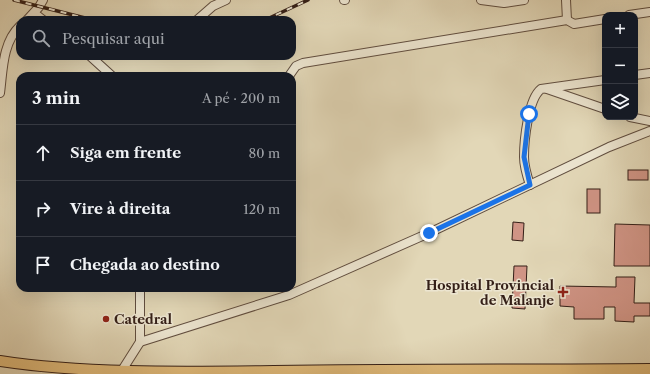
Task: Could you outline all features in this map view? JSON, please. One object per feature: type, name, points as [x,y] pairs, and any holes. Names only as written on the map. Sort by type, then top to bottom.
[{"type":"main road","points":[[0,361],[16,365],[98,373],[404,371],[600,372],[650,369]]},
{"type":"street","points":[[31,16],[43,0]]},
{"type":"street","points":[[202,16],[213,6],[226,0]]},
{"type":"street","points":[[481,0],[504,3],[524,0]]},
{"type":"street","points":[[566,0],[567,20]]},
{"type":"street","points":[[638,14],[650,12]]},
{"type":"street","points":[[34,13],[38,16]]},
{"type":"street","points":[[292,72],[296,66],[303,63],[567,20],[574,24],[602,19]]},
{"type":"street","points":[[0,93],[7,46],[12,33],[16,30]]},
{"type":"street","points":[[94,60],[108,72]]},
{"type":"street","points":[[638,75],[650,73]]},
{"type":"street","points":[[530,185],[524,157],[529,114],[536,93],[541,89],[602,80]]},
{"type":"street","points":[[546,89],[602,108]]},
{"type":"street","points":[[638,119],[650,121]]},
{"type":"street","points":[[296,292],[429,233],[609,147],[650,131]]},
{"type":"street","points":[[121,372],[140,342],[140,292]]},
{"type":"street","points":[[140,342],[296,292]]},
{"type":"building","points":[[628,170],[648,170],[648,180],[628,180]]},
{"type":"building","points":[[587,189],[600,189],[600,213],[587,213]]},
{"type":"building","points":[[513,222],[524,223],[523,241],[512,240]]},
{"type":"building","points":[[615,224],[650,225],[650,266],[614,266]]},
{"type":"building","points":[[514,266],[527,266],[525,309],[512,308]]},
{"type":"building","points":[[616,277],[635,277],[634,303],[650,303],[650,316],[634,316],[634,322],[615,321],[615,307],[604,307],[604,319],[574,319],[574,307],[560,306],[560,286],[616,287]]},
{"type":"railway","points":[[14,0],[77,16]]},
{"type":"railway","points":[[274,16],[308,0]]},
{"type":"place","name":"Hospital Provincial de Malanje","points":[[563,292]]},
{"type":"place","name":"Catedral","points":[[106,319]]},
{"type":"route","points":[[429,233],[530,185],[524,157],[529,114]]}]
